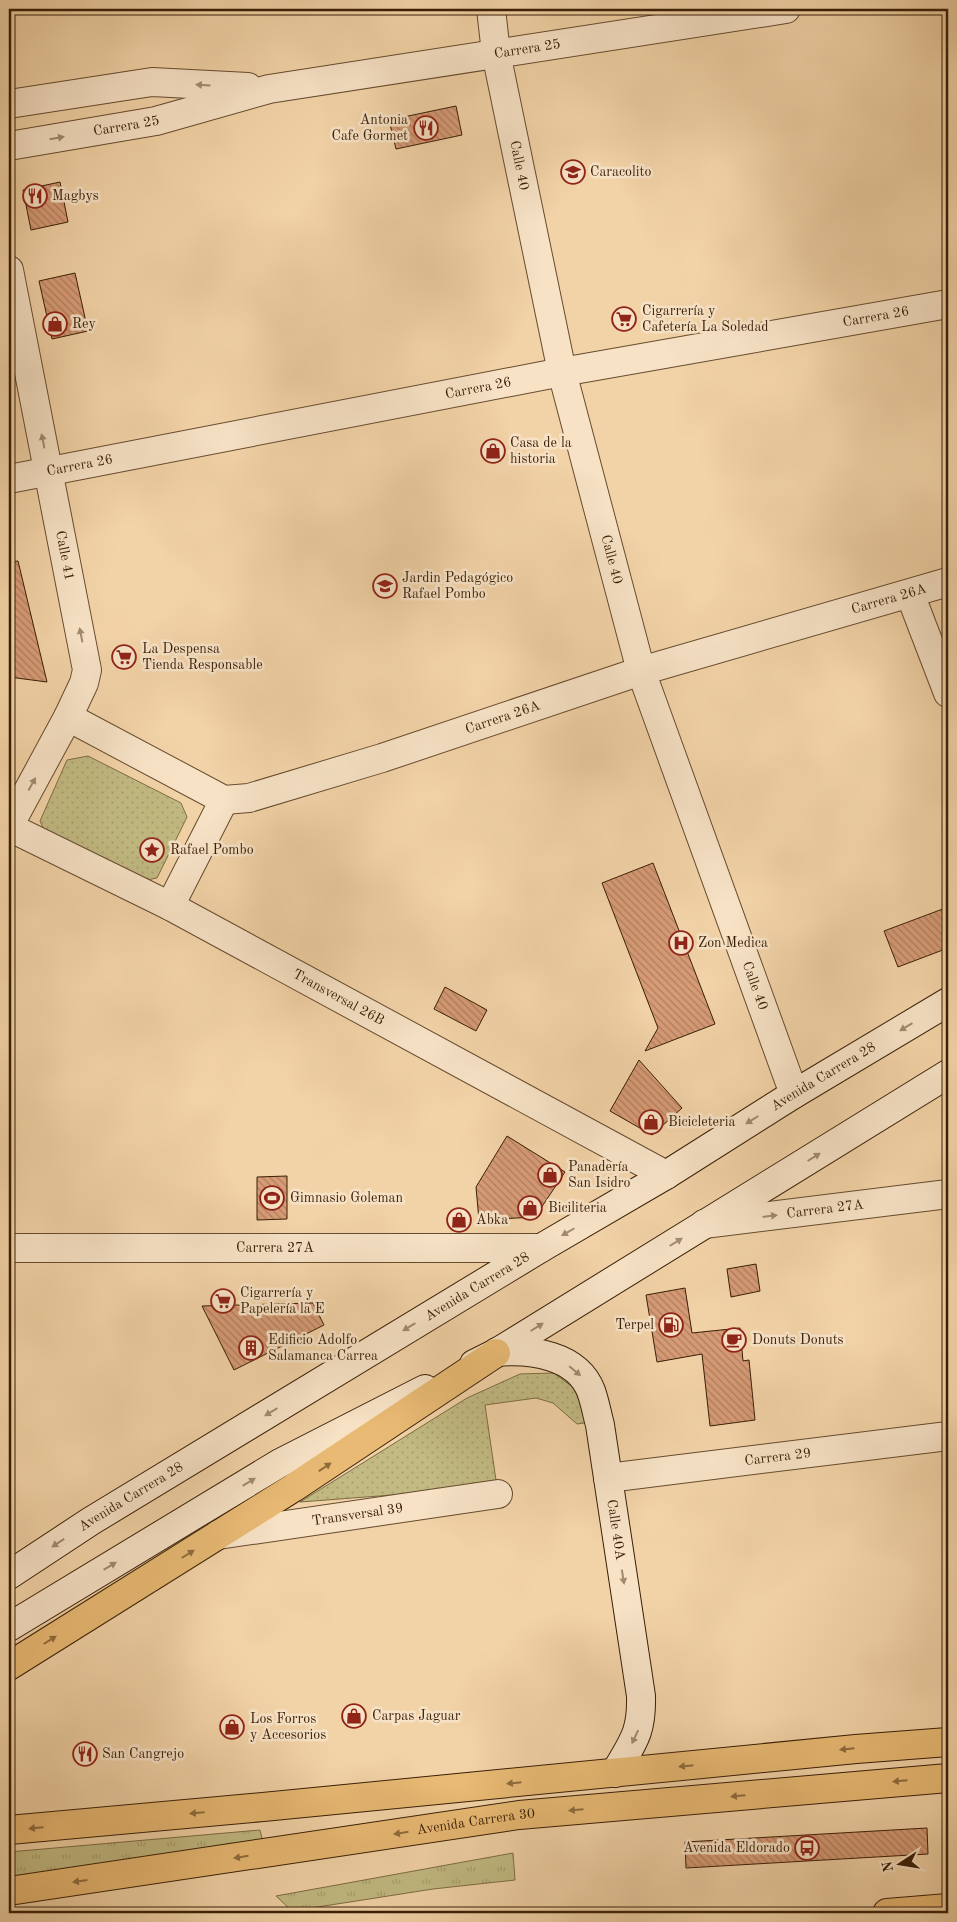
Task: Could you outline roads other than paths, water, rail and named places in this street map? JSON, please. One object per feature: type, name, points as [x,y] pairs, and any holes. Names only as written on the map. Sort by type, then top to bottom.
[{"type":"highway","points":[[9,1666],[294,1488],[496,1353]]},
{"type":"highway","points":[[9,1830],[856,1749],[948,1742]]},
{"type":"highway","name":"Avenida Carrera 30","points":[[9,1891],[519,1815],[948,1778]]},
{"type":"highway","points":[[263,1807],[519,1815]]},
{"type":"highway","points":[[887,1913],[948,1908]]},
{"type":"street","name":"Calle 40","points":[[491,9],[496,53],[562,372],[641,671],[794,1094]]},
{"type":"street","name":"Carrera 25","points":[[9,146],[156,121],[269,88],[786,9]]},
{"type":"street","name":"Carrera 25","points":[[9,104],[152,82],[269,88]]},
{"type":"street","name":"Calle 41","points":[[9,270],[87,670],[84,683],[68,717],[9,827]]},
{"type":"street","name":"Carrera 26","points":[[9,479],[562,372],[948,304]]},
{"type":"street","name":"Carrera 26A","points":[[224,800],[248,798],[382,758],[641,671],[948,582]]},
{"type":"street","points":[[910,594],[948,694]]},
{"type":"street","points":[[68,717],[224,800],[170,906]]},
{"type":"street","name":"Transversal 26B","points":[[9,827],[170,906],[666,1175]]},
{"type":"street","name":"Avenida Carrera 28","points":[[9,1575],[91,1521],[541,1248],[666,1175],[794,1094],[948,1002]]},
{"type":"street","points":[[9,1627],[280,1463],[496,1353],[948,1074]]},
{"type":"street","name":"Carrera 27A","points":[[704,1224],[948,1194]]},
{"type":"street","name":"Carrera 27A","points":[[9,1248],[541,1248]]},
{"type":"street","name":"Calle 40A","points":[[496,1353],[518,1350],[536,1352],[554,1358],[569,1366],[585,1379],[591,1390],[608,1478],[641,1696],[642,1716],[635,1739],[615,1773]]},
{"type":"street","name":"Carrera 29","points":[[608,1478],[948,1436]]},
{"type":"street","name":"Transversal 39","points":[[218,1535],[498,1494]]},
{"type":"place","name":"Antonia Cafe Gormet","points":[[426,128]]},
{"type":"place","name":"Caracolito","points":[[573,172]]},
{"type":"place","name":"Magbys","points":[[35,196]]},
{"type":"place","name":"Cigarrería y Cafetería La Soledad","points":[[624,319]]},
{"type":"place","name":"Rey","points":[[55,324]]},
{"type":"place","name":"Casa de la historia","points":[[493,451]]},
{"type":"place","name":"Jardin Pedagógico Rafael Pombo","points":[[385,586]]},
{"type":"place","name":"La Despensa Tienda Responsable","points":[[124,657]]},
{"type":"place","name":"Rafael Pombo","points":[[152,850]]},
{"type":"place","name":"Zon Medica","points":[[681,943]]},
{"type":"place","name":"Bicicleteria","points":[[651,1122]]},
{"type":"place","name":"Panadería San Isidro","points":[[550,1175]]},
{"type":"place","name":"Gimnasio Goleman","points":[[272,1198]]},
{"type":"place","name":"Biciliteria","points":[[530,1208]]},
{"type":"place","name":"Abka","points":[[459,1220]]},
{"type":"place","name":"Cigarrería y Papelería la E","points":[[223,1301]]},
{"type":"place","name":"Terpel","points":[[671,1325]]},
{"type":"place","name":"Donuts Donuts","points":[[734,1340]]},
{"type":"place","name":"Edificio Adolfo Salamanca Carrea","points":[[251,1348]]},
{"type":"place","name":"Carpas Jaguar","points":[[354,1716]]},
{"type":"place","name":"Los Forros y Accesorios","points":[[232,1727]]},
{"type":"place","name":"San Cangrejo","points":[[85,1754]]},
{"type":"place","name":"Avenida Eldorado","points":[[807,1848]]}]
